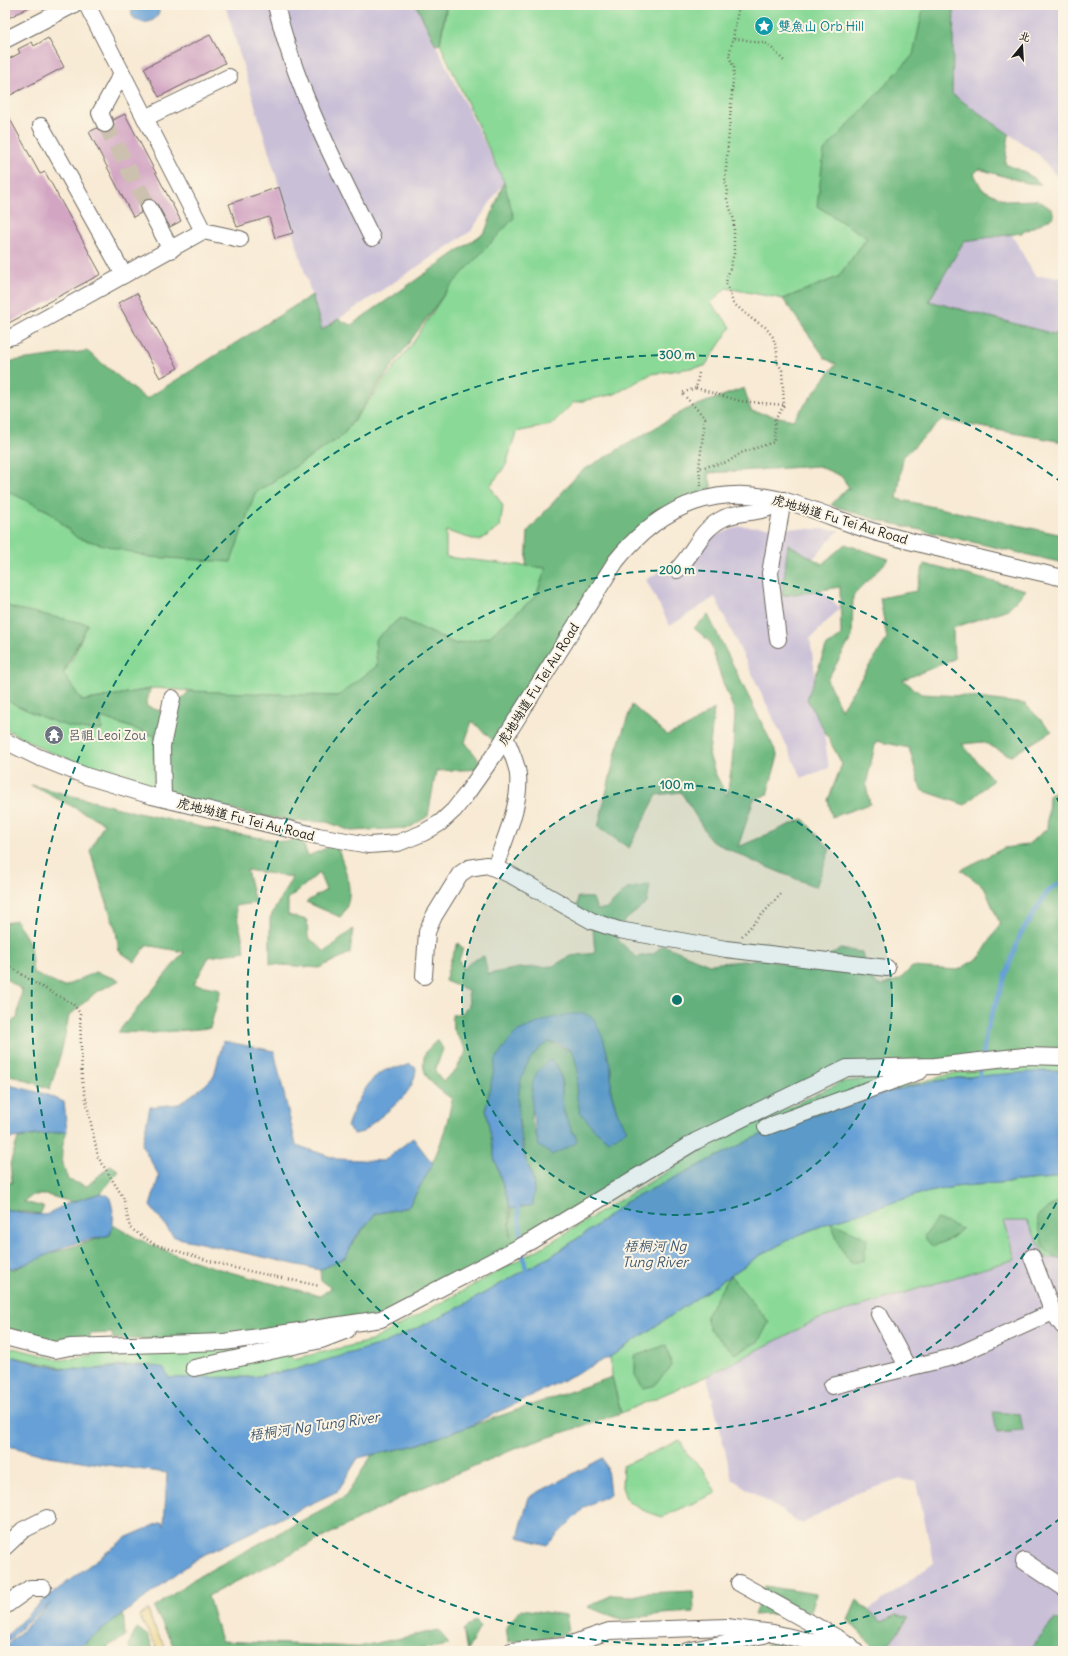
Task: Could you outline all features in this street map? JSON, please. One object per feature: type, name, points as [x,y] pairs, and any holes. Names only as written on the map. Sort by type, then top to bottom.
[{"type":"street","points":[[5,40],[73,5]]},
{"type":"street","points":[[87,5],[203,231]]},
{"type":"street","points":[[276,5],[302,87],[332,157],[372,238]]},
{"type":"street","points":[[105,124],[100,113],[122,73]]},
{"type":"street","points":[[145,118],[229,77]]},
{"type":"street","points":[[41,126],[124,275]]},
{"type":"street","points":[[149,208],[170,250]]},
{"type":"street","points":[[5,338],[14,336],[203,231],[240,239]]},
{"type":"street","name":"虎地坳道 Fu Tei Au Road","points":[[5,741],[86,776],[164,798],[331,839],[369,845],[398,843],[423,834],[454,810],[505,737],[616,561],[625,550],[659,520],[679,508],[702,499],[721,494],[756,495],[783,500],[874,532],[1063,578]]},
{"type":"street","points":[[677,570],[690,556],[700,536],[709,527],[725,518],[773,508],[783,500]]},
{"type":"street","points":[[778,639],[770,573],[783,500]]},
{"type":"street","points":[[164,798],[162,746],[172,698]]},
{"type":"street","points":[[494,868],[514,807],[518,789],[518,773],[505,737]]},
{"type":"street","points":[[424,976],[427,932],[434,916],[460,874],[469,868],[487,865],[540,891],[592,921],[619,930],[726,949],[887,968]]},
{"type":"street","points":[[194,1368],[322,1340],[378,1319],[531,1241],[696,1141],[847,1068],[935,1066],[1024,1056],[1063,1058]]},
{"type":"street","points":[[766,1127],[935,1066]]},
{"type":"street","points":[[1032,1257],[1053,1312],[1063,1326]]},
{"type":"street","points":[[832,1386],[954,1357],[1053,1312]]},
{"type":"street","points":[[878,1314],[908,1368]]},
{"type":"street","points":[[5,1337],[55,1350],[70,1347],[224,1342],[378,1319]]},
{"type":"street","points":[[5,1547],[20,1524],[47,1518]]},
{"type":"street","points":[[1024,1561],[1063,1587]]},
{"type":"street","points":[[739,1583],[850,1644],[855,1651]]},
{"type":"street","points":[[5,1606],[30,1588],[43,1588]]},
{"type":"street","points":[[511,1651],[565,1646],[608,1631],[726,1627],[774,1633],[821,1644],[842,1651]]},
{"type":"street","points":[[687,1651],[774,1633]]},
{"type":"path","points":[[699,468],[728,462],[741,453],[774,442],[775,420],[784,405],[782,370],[777,362],[777,350],[773,337],[765,327],[752,319],[733,303],[726,282],[734,254],[734,220],[727,199],[728,190],[725,182],[734,68],[729,56],[738,5]]},
{"type":"path","points":[[733,39],[741,38],[768,44],[784,61]]},
{"type":"path","points":[[696,388],[699,373]]},
{"type":"path","points":[[702,499],[699,468],[705,418],[682,393],[696,388],[740,401],[784,405]]},
{"type":"path","points":[[726,949],[781,894]]},
{"type":"path","points":[[5,963],[38,985],[73,1005],[80,1013],[82,1080],[98,1157],[123,1197],[130,1228],[154,1244],[230,1267],[320,1286]]},
{"type":"shaded area","points":[[225,5],[426,5],[427,27],[504,182],[471,231],[322,330]]},
{"type":"shaded area","points":[[954,5],[1063,5],[1063,184],[1039,155],[952,94]]},
{"type":"shaded area","points":[[1011,233],[1035,276],[1063,277],[1063,331],[1055,334],[965,313],[892,289],[964,241]]},
{"type":"shaded area","points":[[740,526],[839,530],[802,571],[840,608],[810,639],[829,768],[802,778],[715,597],[670,626],[646,580],[710,538]]},
{"type":"shaded area","points":[[1003,1221],[1027,1221],[1046,1258],[1063,1258],[1063,1650],[892,1651],[856,1619],[934,1563],[916,1482],[901,1479],[851,1495],[802,1524],[732,1479],[707,1376],[825,1315],[1015,1259]]},
{"type":"green space","points":[[416,5],[446,5],[440,44],[436,45]]},
{"type":"green space","points":[[447,5],[928,5],[917,58],[817,206],[867,238],[838,277],[783,299],[726,288],[711,303],[731,327],[705,366],[651,374],[615,394],[573,403],[551,425],[516,432],[506,465],[490,486],[503,506],[500,527],[479,541],[446,531],[446,557],[546,568],[536,596],[489,637],[456,644],[400,618],[375,640],[377,666],[338,696],[237,695],[156,688],[82,701],[63,674],[71,661],[88,624],[21,613],[5,604],[5,490],[50,512],[77,538],[255,493],[342,436],[412,344],[447,290],[512,216],[504,182],[440,44]]},
{"type":"green space","points":[[924,5],[954,5],[952,94],[1009,134],[1005,164],[1025,172],[1041,184],[1027,183],[979,169],[974,174],[982,189],[1007,201],[1037,200],[1052,209],[1054,217],[1021,233],[964,241],[929,301],[1054,334],[1063,331],[1063,442],[942,420],[903,457],[897,499],[1063,535],[1063,563],[877,520],[831,505],[847,488],[850,489],[841,476],[818,466],[708,473],[714,496],[620,545],[504,751],[472,721],[465,742],[486,769],[436,771],[428,816],[409,828],[351,831],[327,822],[295,821],[256,815],[170,795],[154,759],[155,736],[101,717],[102,730],[76,728],[52,721],[5,700],[5,604],[13,608],[88,624],[63,673],[82,701],[150,689],[146,706],[168,714],[189,691],[338,696],[377,666],[375,640],[400,618],[456,644],[489,637],[536,596],[546,568],[526,566],[528,531],[580,472],[687,409],[744,388],[751,411],[793,420],[836,364],[826,359],[783,299],[838,277],[867,238],[817,206],[824,151],[913,55]]},
{"type":"green space","points":[[504,182],[514,218],[447,290],[342,436],[255,493],[231,562],[149,557],[77,538],[50,512],[5,490],[5,362],[87,351],[146,399],[312,295],[322,330],[338,319],[351,325],[485,232]]},
{"type":"green space","points":[[788,544],[822,564],[845,544],[889,559],[853,596],[852,637],[827,680],[841,709],[887,639],[880,598],[916,591],[924,564],[1026,590],[1008,609],[953,628],[954,659],[903,680],[921,694],[963,696],[1025,704],[1052,731],[1011,756],[983,742],[962,744],[993,780],[965,805],[921,790],[909,748],[876,741],[866,785],[870,804],[832,817],[828,800],[842,764],[807,699],[826,647],[841,636],[840,587],[782,596]]},
{"type":"green space","points":[[708,615],[778,756],[767,795],[754,799],[738,847],[803,819],[830,849],[816,887],[757,863],[711,841],[681,792],[657,795],[629,848],[598,827],[617,748],[632,705],[667,735],[685,728],[714,709],[709,754],[715,773],[727,796],[732,764],[735,713],[722,680],[710,642],[694,628]]},
{"type":"green space","points":[[5,700],[101,717],[155,736],[154,789],[47,751],[5,729]]},
{"type":"green space","points":[[31,785],[134,812],[224,832],[287,842],[300,836],[308,856],[336,844],[348,882],[349,900],[346,909],[340,917],[306,902],[326,890],[319,873],[288,899],[288,915],[307,920],[308,937],[325,952],[353,929],[350,953],[319,968],[270,964],[270,918],[292,877],[247,870],[255,903],[235,906],[245,951],[209,957],[194,984],[221,989],[210,1028],[152,1033],[118,1032],[184,952],[146,945],[135,962],[119,951],[116,931],[90,851],[104,823]]},
{"type":"green space","points":[[1062,787],[1063,1058],[847,1068],[381,1319],[237,1340],[113,1339],[112,1333],[90,1334],[90,1339],[56,1344],[5,1327],[5,1269],[15,1269],[39,1257],[110,1235],[113,1225],[136,1238],[161,1249],[187,1259],[240,1275],[320,1296],[331,1288],[321,1281],[320,1270],[344,1254],[375,1214],[408,1207],[430,1168],[441,1142],[452,1099],[430,1081],[426,1075],[423,1062],[426,1052],[438,1040],[443,1049],[435,1071],[443,1081],[455,1071],[467,1051],[453,1028],[452,1015],[462,1013],[469,1006],[468,990],[445,981],[451,959],[458,943],[463,949],[459,960],[463,969],[472,961],[484,956],[488,974],[519,968],[553,966],[570,956],[595,953],[593,930],[577,907],[578,897],[593,898],[597,910],[607,908],[627,889],[650,884],[647,903],[623,922],[618,940],[636,957],[653,954],[663,945],[709,964],[766,959],[792,966],[810,965],[841,949],[862,952],[868,978],[881,986],[900,979],[912,967],[958,970],[980,957],[1000,924],[984,887],[961,870],[1004,848],[1027,845],[1047,829],[1049,796]],"holes":[[[518,1031],[604,1041],[611,1069],[611,1091],[617,1112],[573,1052],[549,1042],[536,1047],[519,1079],[518,1115],[533,1202],[511,1209],[510,1238],[509,1203]],[[553,1061],[561,1074],[563,1107],[568,1123],[576,1137],[539,1146],[531,1120],[537,1073]]]},
{"type":"green space","points":[[16,920],[30,944],[33,973],[64,987],[95,972],[120,980],[95,993],[69,1016],[62,1049],[50,1089],[5,1073],[5,1023],[17,1019],[22,990],[5,978],[5,923]]},
{"type":"green space","points":[[1048,1065],[1063,1066],[1063,1071],[964,1077],[930,1082],[882,1093],[780,1125],[626,1202],[593,1228],[550,1257],[451,1312],[385,1343],[293,1370],[252,1377],[169,1378],[152,1365],[117,1366],[95,1369],[69,1369],[5,1355],[5,1346],[61,1360],[97,1354],[282,1345],[293,1359],[371,1341],[539,1249],[713,1144],[842,1082],[903,1075],[906,1086],[955,1073]]},
{"type":"green space","points":[[67,1131],[62,1156],[68,1180],[87,1186],[111,1165],[119,1171],[101,1193],[72,1202],[47,1195],[33,1195],[24,1202],[44,1207],[40,1214],[5,1209],[5,1181],[12,1183],[10,1164],[18,1138]]},
{"type":"green space","points":[[1063,1177],[1063,1258],[1046,1258],[1027,1221],[1004,1221],[1015,1259],[816,1320],[707,1376],[621,1413],[612,1377],[610,1357],[759,1256],[796,1236],[831,1222],[920,1194],[954,1187]]},
{"type":"green space","points":[[1063,1198],[1063,1258],[1055,1258],[1043,1247],[1037,1216]]},
{"type":"green space","points":[[937,1219],[962,1229],[953,1237],[933,1247],[924,1237]]},
{"type":"green space","points":[[831,1222],[867,1238],[864,1260],[851,1263],[840,1247]]},
{"type":"green space","points":[[730,1275],[769,1322],[759,1341],[735,1354],[710,1330],[706,1316]]},
{"type":"green space","points":[[666,1345],[672,1366],[653,1386],[643,1388],[635,1375],[635,1356]]},
{"type":"green space","points":[[612,1377],[621,1413],[517,1448],[410,1493],[208,1596],[221,1641],[358,1647],[439,1630],[449,1645],[410,1651],[176,1651],[154,1608],[194,1579],[345,1497],[372,1455],[416,1445]]},
{"type":"green space","points":[[993,1412],[1020,1414],[1023,1431],[997,1433]]},
{"type":"green space","points":[[680,1440],[687,1454],[703,1469],[716,1493],[662,1517],[642,1510],[627,1501],[622,1487],[623,1466]]},
{"type":"green space","points":[[765,1586],[816,1594],[811,1612],[754,1615]]},
{"type":"green space","points":[[693,1591],[694,1612],[661,1614],[624,1620],[587,1607],[612,1595],[634,1596],[645,1593]]},
{"type":"green space","points":[[857,1600],[881,1622],[896,1615],[909,1618],[883,1651],[877,1651],[848,1620]]},
{"type":"green space","points":[[123,1607],[125,1637],[108,1646],[108,1651],[82,1651],[93,1628]]},
{"type":"green space","points":[[521,1609],[566,1615],[569,1631],[558,1636],[508,1642],[506,1627]]},
{"type":"green space","points":[[1055,1619],[1063,1623],[1063,1651],[1028,1651]]},
{"type":"green space","points":[[476,1620],[480,1627],[467,1651],[463,1630]]},
{"type":"green space","points":[[137,1628],[147,1635],[154,1651],[130,1651],[129,1644]]},
{"type":"green space","points":[[773,1641],[787,1647],[791,1651],[759,1651]]},
{"type":"sand","points":[[148,1609],[152,1623],[167,1651],[159,1651],[139,1616]]},
{"type":"water","points":[[131,5],[159,5],[159,11],[154,19],[141,22],[132,16]]},
{"type":"water","points":[[571,1014],[586,1014],[594,1019],[604,1041],[611,1069],[611,1092],[617,1112],[627,1130],[608,1141],[594,1129],[580,1112],[576,1094],[578,1071],[573,1052],[559,1044],[549,1042],[537,1051],[528,1063],[522,1077],[519,1092],[519,1124],[524,1154],[534,1183],[533,1205],[511,1209],[495,1161],[486,1108],[496,1059],[518,1031],[548,1019]]},
{"type":"water","points":[[223,1041],[274,1051],[296,1145],[337,1159],[383,1161],[413,1138],[433,1164],[408,1207],[375,1214],[356,1237],[346,1257],[320,1270],[174,1237],[150,1206],[159,1176],[142,1145],[150,1107],[179,1104],[204,1086],[214,1076]]},
{"type":"water","points":[[548,1061],[553,1061],[560,1074],[564,1113],[577,1139],[576,1143],[552,1155],[539,1146],[532,1109],[532,1088],[534,1080],[537,1072]]},
{"type":"water","points":[[409,1064],[416,1068],[414,1079],[404,1096],[363,1132],[354,1134],[347,1127],[352,1113],[365,1089],[376,1076],[385,1070],[402,1067]]},
{"type":"water","name":"梧桐河 Ng Tung River","points":[[1063,1071],[1063,1177],[954,1187],[920,1194],[831,1222],[796,1236],[759,1256],[610,1357],[468,1427],[416,1445],[358,1458],[338,1491],[199,1557],[74,1651],[5,1651],[5,1647],[51,1603],[27,1622],[5,1644],[5,1637],[41,1602],[127,1537],[162,1522],[164,1526],[167,1473],[43,1455],[5,1445],[5,1355],[45,1365],[81,1370],[141,1365],[152,1366],[164,1368],[169,1378],[252,1377],[293,1370],[385,1343],[451,1312],[550,1257],[593,1228],[626,1202],[780,1125],[882,1093],[930,1082],[964,1077]]},
{"type":"water","points":[[5,1084],[45,1094],[64,1102],[67,1131],[5,1139]]},
{"type":"water","points":[[101,1193],[109,1196],[112,1206],[113,1220],[110,1235],[71,1245],[32,1262],[5,1269],[5,1209],[29,1214],[46,1215],[66,1204]]},
{"type":"water","points":[[603,1458],[607,1468],[610,1494],[585,1507],[547,1545],[518,1537],[529,1497]]},
{"type":"building","points":[[5,5],[33,5],[5,20]]},
{"type":"building","points":[[210,35],[225,63],[159,97],[144,68]]},
{"type":"building","points":[[48,38],[64,67],[5,98],[5,61],[20,53],[18,49],[32,42],[34,46]]},
{"type":"building","points":[[5,110],[40,174],[45,172],[101,274],[5,325]]},
{"type":"building","points":[[125,114],[181,221],[170,227],[157,204],[150,199],[141,203],[141,213],[133,217],[89,132],[97,128],[104,133],[109,132],[114,125],[113,120]]},
{"type":"building","points":[[279,187],[293,233],[275,238],[269,217],[237,227],[229,204]]},
{"type":"building","points":[[137,293],[178,368],[160,378],[118,303]]},
{"type":"waterway","points":[[983,1057],[986,1031],[1020,935],[1048,891],[1063,881]]},
{"type":"waterway","points":[[979,1081],[981,1064]]},
{"type":"waterway","points":[[517,1202],[522,1242]]},
{"type":"waterway","points":[[522,1249],[527,1275]]},
{"type":"tunnel","points":[[105,124],[149,208]]},
{"type":"place","name":"雙魚山 Orb Hill","points":[[764,26]]},
{"type":"place","name":"呂祖 Leoi Zou","points":[[54,735]]}]
